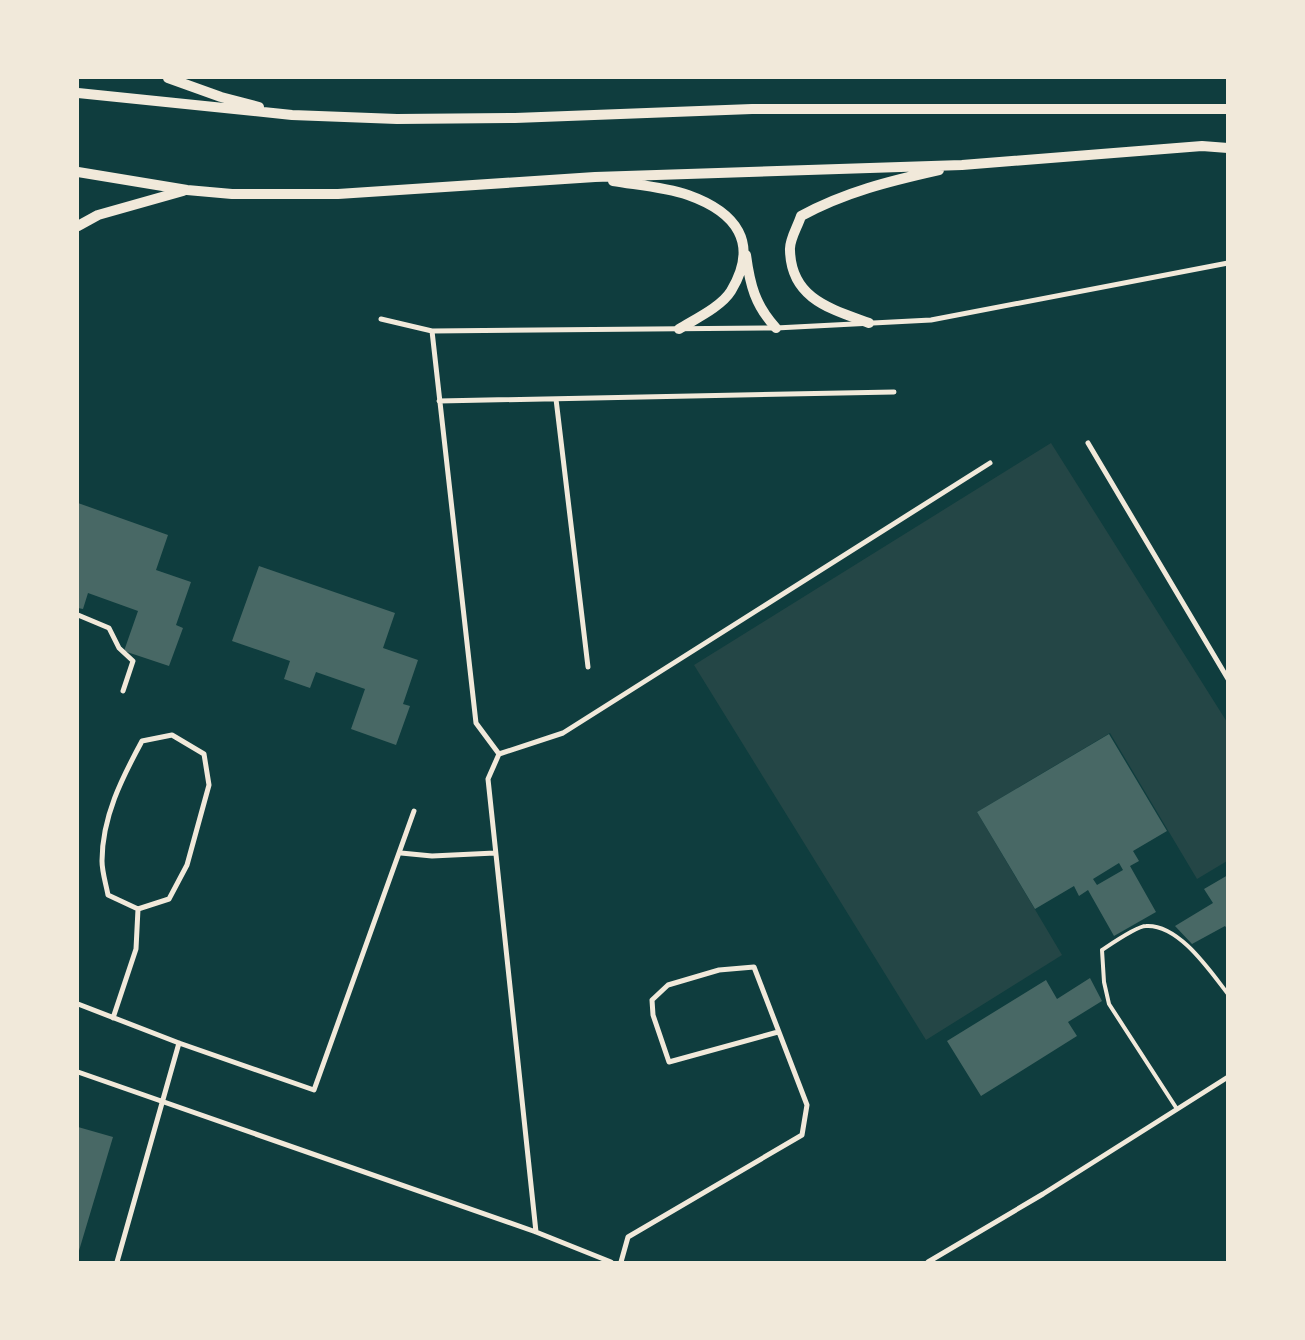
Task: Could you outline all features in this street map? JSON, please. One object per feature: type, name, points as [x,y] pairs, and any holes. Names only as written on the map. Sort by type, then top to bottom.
[{"type":"main road","points":[[168,78],[221,97],[292,116]]},
{"type":"main road","points":[[78,93],[292,116],[397,119],[505,118],[752,109],[1228,109]]},
{"type":"main road","points":[[78,172],[187,190],[232,194],[338,194],[595,177],[962,165],[1202,146],[1228,148]]},
{"type":"main road","points":[[869,323],[821,305],[796,280],[789,248],[801,216],[830,200],[870,186],[962,165]]},
{"type":"main road","points":[[595,177],[688,195],[718,209],[741,233],[754,295],[763,314],[776,328]]},
{"type":"main road","points":[[78,226],[98,215],[187,190]]},
{"type":"main road","points":[[679,329],[716,305],[730,292],[745,249]]},
{"type":"street","points":[[381,319],[432,331],[776,328],[931,320],[1228,263]]},
{"type":"street","points":[[432,331],[438,401],[476,723],[499,754]]},
{"type":"street","points":[[438,401],[894,392]]},
{"type":"street","points":[[556,399],[588,667]]},
{"type":"street","points":[[1088,443],[1228,679]]},
{"type":"street","points":[[536,1232],[488,779],[499,754],[562,733],[990,462]]},
{"type":"street","points":[[78,615],[109,628],[119,648],[133,661],[123,691]]},
{"type":"street","points":[[172,735],[204,754],[209,785],[187,865],[169,899],[138,909],[108,895],[102,862],[104,832],[120,783],[142,740],[172,735]]},
{"type":"street","points":[[78,1004],[179,1043],[314,1090],[414,810]]},
{"type":"street","points":[[400,853],[432,856],[495,853]]},
{"type":"street","points":[[113,1018],[136,950],[138,909]]},
{"type":"street","points":[[620,1262],[628,1237],[802,1134],[807,1104],[754,967],[719,970],[668,984],[652,1000],[653,1015],[669,1062],[778,1032]]},
{"type":"street","points":[[117,1262],[161,1101],[179,1043]]},
{"type":"street","points":[[78,1072],[536,1232],[611,1262]]},
{"type":"street","points":[[928,1262],[1044,1194],[1228,1077]]},
{"type":"lane","points":[[1177,1109],[1109,1004],[1104,982],[1102,950],[1145,926],[1164,929],[1198,955],[1228,994]]},
{"type":"shaded area","points":[[1051,443],[1227,722],[1227,861],[1197,879],[1110,733],[977,812],[1062,955],[926,1040],[694,665]]},
{"type":"building","points":[[78,503],[168,535],[156,570],[191,582],[176,625],[183,628],[169,666],[124,651],[138,611],[88,593],[83,609],[78,608]]},
{"type":"building","points":[[259,566],[395,613],[383,648],[418,660],[403,704],[410,706],[396,745],[351,729],[365,689],[316,672],[310,688],[284,679],[290,661],[232,641]]},
{"type":"building","points":[[1109,734],[1167,831],[1133,851],[1139,861],[1130,866],[1156,912],[1114,936],[1088,890],[1079,896],[1074,886],[1035,909],[977,812]],"holes":[[[1119,863],[1123,870],[1097,885],[1093,879]]]},
{"type":"building","points":[[1228,875],[1228,930],[1225,926],[1192,944],[1175,926],[1213,903],[1204,889]]},
{"type":"building","points":[[1090,978],[1102,1001],[1068,1022],[1077,1036],[981,1096],[947,1041],[1046,980],[1057,999]]},
{"type":"building","points":[[78,1127],[113,1137],[78,1254]]}]
